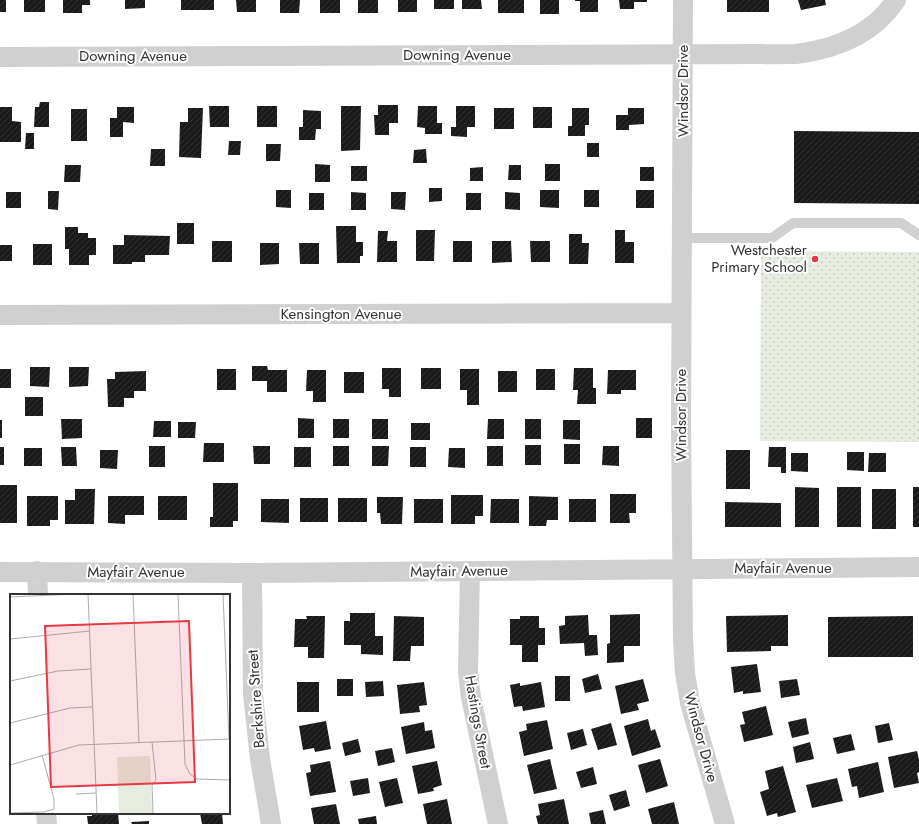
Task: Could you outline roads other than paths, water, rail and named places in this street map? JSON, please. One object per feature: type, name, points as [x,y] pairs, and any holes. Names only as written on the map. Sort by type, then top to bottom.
[{"type":"street","name":"Windsor Drive","points":[[683,0],[683,238],[681,313],[683,639],[687,689],[725,824]]},
{"type":"street","name":"Downing Avenue","points":[[0,57],[796,54],[818,51],[837,46],[855,38],[874,24],[896,0]]},
{"type":"street","name":"Kensington Avenue","points":[[0,315],[681,313]]},
{"type":"street","name":"Mayfair Avenue","points":[[0,572],[252,573],[919,567]]},
{"type":"street","points":[[37,571],[38,594]]},
{"type":"street","name":"Hastings Street","points":[[470,571],[469,678],[471,698],[498,824]]},
{"type":"street","name":"Berkshire Street","points":[[252,573],[254,694],[260,758],[271,824]]},
{"type":"street","points":[[46,814],[47,824]]},
{"type":"lane","points":[[683,238],[772,238],[794,223],[901,223],[919,235]]},
{"type":"place","name":"Westchester Primary School","points":[[815,259]]}]
